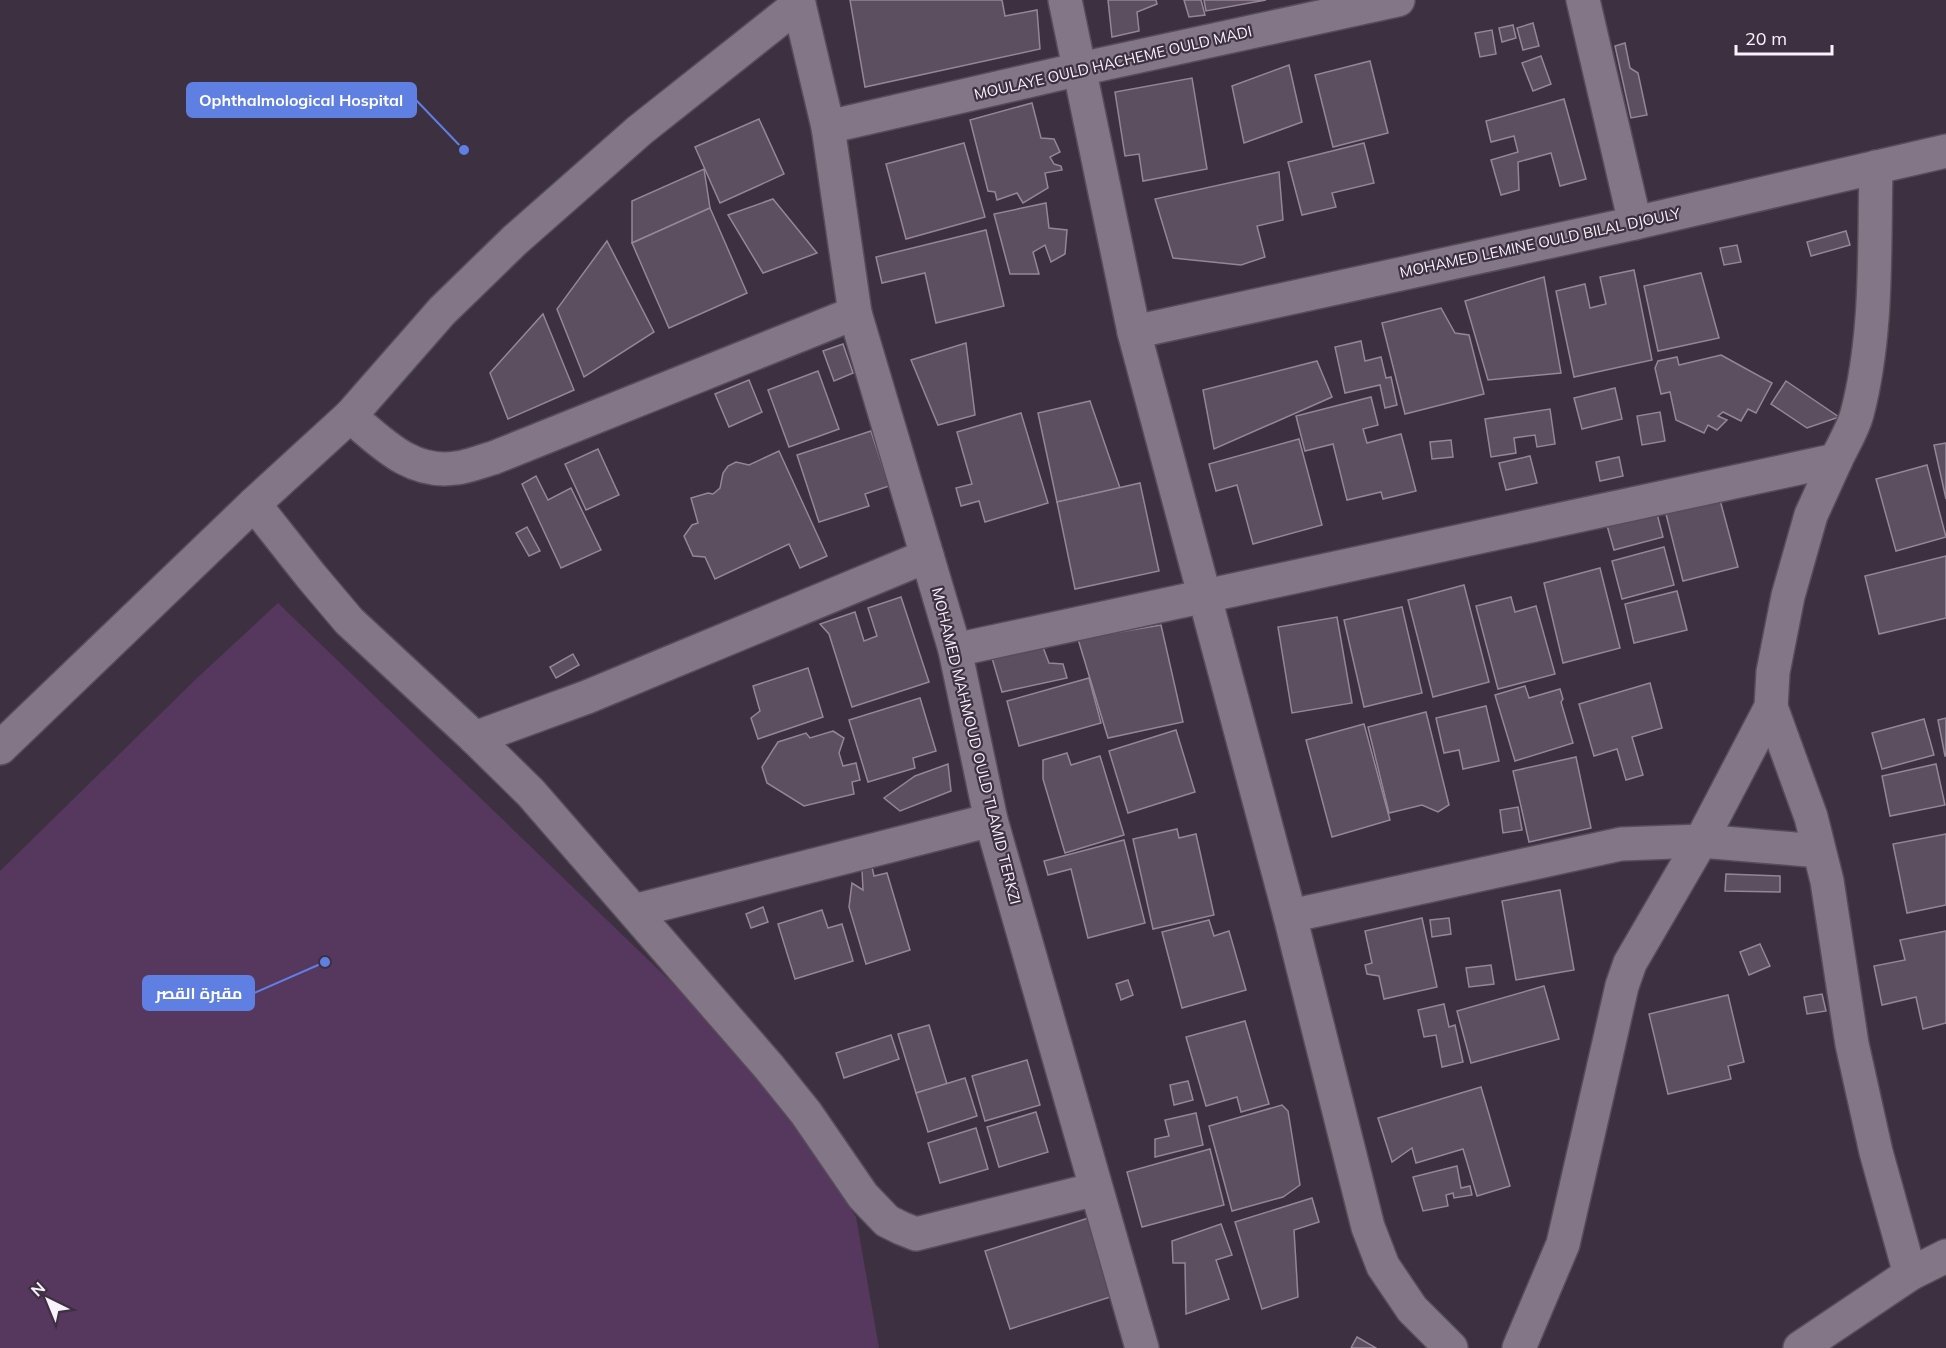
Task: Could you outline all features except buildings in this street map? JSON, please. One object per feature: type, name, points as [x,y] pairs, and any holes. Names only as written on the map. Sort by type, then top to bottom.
[{"type":"street","points":[[1065,0],[1134,332],[1290,916],[1368,1227],[1383,1266],[1412,1310],[1451,1348]]},
{"type":"street","name":"MOULAYE OULD HACHEME OULD MADI","points":[[828,127],[1080,69],[1398,0]]},
{"type":"street","points":[[1583,0],[1635,223]]},
{"type":"street","points":[[0,748],[254,504],[350,416],[442,311],[515,240],[640,130],[798,2]]},
{"type":"street","name":"MOHAMED MAHMOUD OULD TLAMID TERKZI","points":[[798,2],[828,127],[855,312],[955,650],[991,820],[1142,1348]]},
{"type":"street","name":"MOHAMED LEMINE OULD BILAL DJOULY","points":[[1134,332],[1635,223],[1946,151]]},
{"type":"street","points":[[1876,167],[1872,317],[1865,373],[1856,416],[1811,515],[1788,596],[1773,672],[1771,707],[1811,817],[1827,880],[1852,1044],[1876,1152],[1910,1274]]},
{"type":"street","points":[[350,416],[398,456],[427,468],[456,468],[493,458],[855,312]]},
{"type":"street","points":[[955,650],[1836,460]]},
{"type":"street","points":[[254,504],[349,621],[531,793],[776,1076],[806,1113],[863,1196],[887,1221],[916,1234],[1096,1189]]},
{"type":"street","points":[[475,738],[587,697],[927,556]]},
{"type":"street","points":[[1520,1348],[1563,1244],[1622,987],[1630,963],[1701,841],[1771,707]]},
{"type":"street","points":[[634,911],[991,820]]},
{"type":"street","points":[[1290,916],[1621,844],[1701,841],[1819,851]]},
{"type":"street","points":[[1800,1348],[1910,1274],[1946,1256]]},
{"type":"shaded area","points":[[278,603],[745,1053],[856,1217],[879,1348],[0,1348],[0,871],[196,679]]},
{"type":"place","name":"Ophthalmological Hospital","points":[[464,150]]},
{"type":"place","name":"مقبرة القصر","points":[[325,962]]}]
